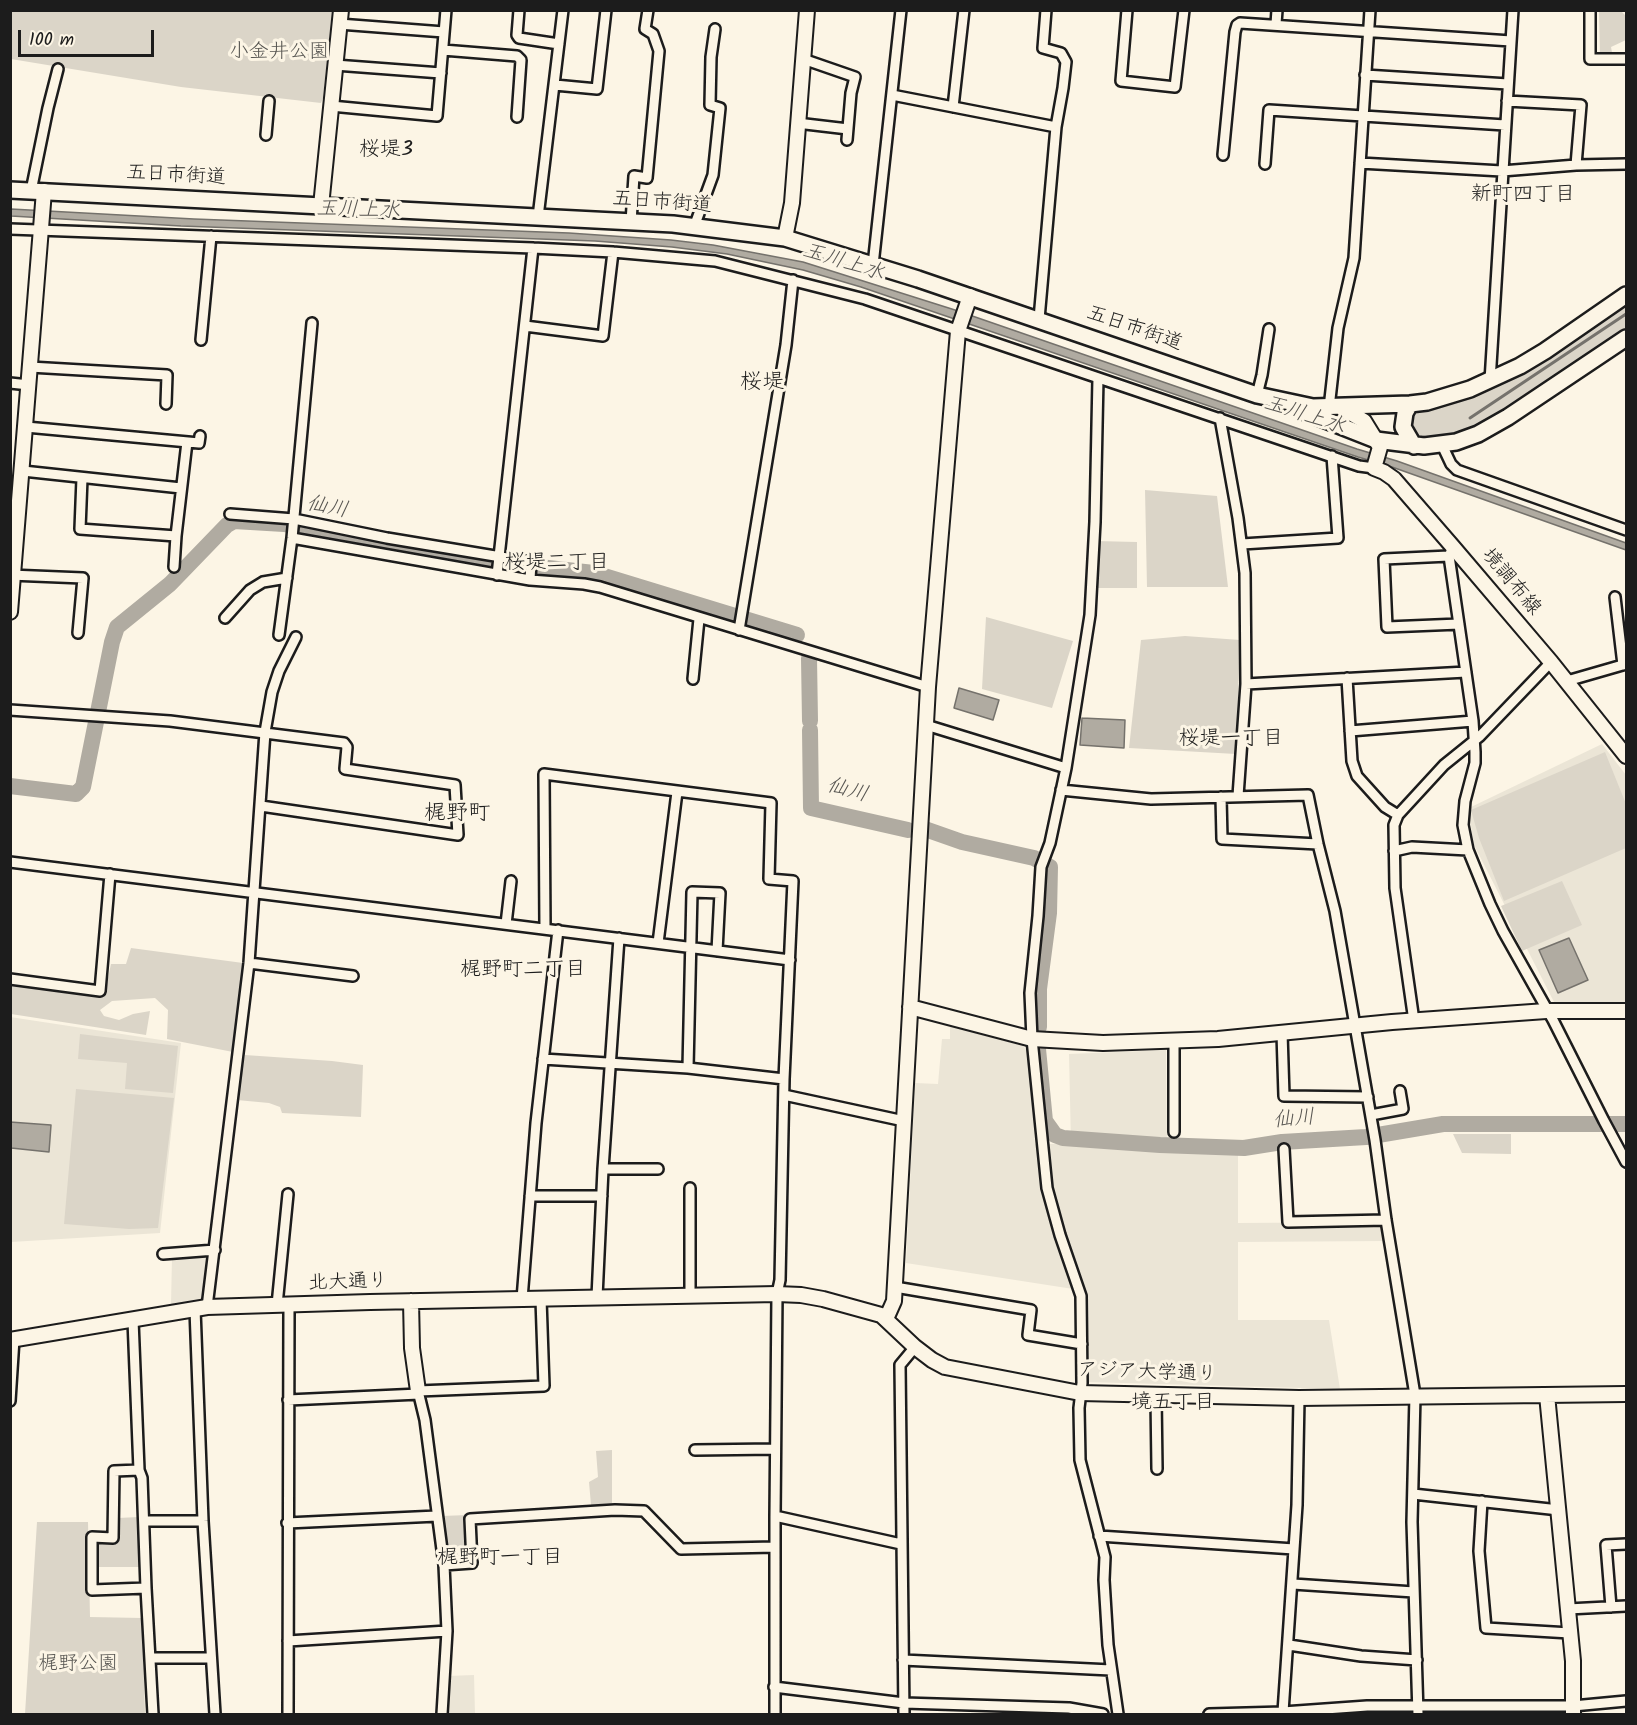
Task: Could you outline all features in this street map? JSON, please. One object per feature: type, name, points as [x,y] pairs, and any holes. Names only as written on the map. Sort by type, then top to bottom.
[{"type":"main road","name":"五日市街道","points":[[10,190],[39,196],[321,206],[631,222],[694,226],[784,238],[873,265],[968,301],[1039,319],[1257,395],[1313,407],[1410,404],[1450,396],[1490,381],[1545,351],[1626,295]]},
{"type":"main road","name":"五日市街道","points":[[1283,402],[1378,444],[1442,445],[1478,434],[1508,417],[1626,338]]},
{"type":"main road","points":[[1410,404],[1405,413],[1403,427],[1414,446]]},
{"type":"street","points":[[331,106],[437,116],[446,10]]},
{"type":"street","points":[[519,10],[517,35],[519,38],[559,44]]},
{"type":"street","points":[[538,217],[563,10]]},
{"type":"street","points":[[555,85],[597,89],[606,10]]},
{"type":"street","points":[[631,222],[634,176],[646,178],[659,51],[653,34],[645,29],[648,10]]},
{"type":"street","points":[[784,238],[792,203],[807,10]]},
{"type":"street","points":[[873,265],[901,10]]},
{"type":"street","points":[[953,107],[964,10]]},
{"type":"street","points":[[1039,319],[1056,128],[1066,62],[1061,53],[1043,48],[1046,10]]},
{"type":"street","points":[[1127,10],[1121,81],[1175,87],[1184,10]]},
{"type":"street","points":[[1276,24],[1277,10]]},
{"type":"street","points":[[1370,10],[1353,258],[1338,328],[1335,408],[1364,421],[1378,444]]},
{"type":"street","points":[[1490,381],[1513,10]]},
{"type":"street","points":[[1590,10],[1590,59],[1626,59]]},
{"type":"street","points":[[321,206],[340,17],[444,32]]},
{"type":"street","points":[[1223,155],[1237,25],[1240,23],[1511,41]]},
{"type":"street","points":[[694,226],[713,175],[720,108],[710,105],[711,57],[715,29]]},
{"type":"street","points":[[443,50],[517,56],[521,60],[517,117]]},
{"type":"street","points":[[803,59],[855,77],[851,93],[847,140]]},
{"type":"street","points":[[335,64],[441,74]]},
{"type":"street","points":[[10,612],[42,227],[39,196],[48,108],[58,69]]},
{"type":"street","points":[[1365,75],[1508,84]]},
{"type":"street","points":[[892,95],[1056,128]]},
{"type":"street","points":[[266,135],[269,101]]},
{"type":"street","points":[[1507,102],[1581,105],[1576,165]]},
{"type":"street","points":[[1265,164],[1269,110],[1505,125]]},
{"type":"street","points":[[797,123],[848,129]]},
{"type":"street","points":[[1360,163],[1502,171],[1576,165],[1626,164]]},
{"type":"street","points":[[10,229],[42,227],[533,248],[716,261],[866,299],[1332,456],[1374,466],[1378,444],[1374,421],[1377,413],[1385,406]]},
{"type":"street","points":[[201,340],[211,236]]},
{"type":"street","points":[[497,575],[533,248]]},
{"type":"street","points":[[525,326],[603,336],[613,252]]},
{"type":"street","points":[[740,626],[786,345],[793,280]]},
{"type":"street","points":[[886,1319],[893,1308],[928,687],[959,329],[968,301]]},
{"type":"street","points":[[279,635],[293,535],[312,323]]},
{"type":"street","points":[[1257,395],[1269,329]]},
{"type":"street","points":[[30,367],[167,375],[166,404]]},
{"type":"street","points":[[1098,378],[1096,511],[1090,615],[1066,768],[1046,856],[1041,867],[1030,993],[1032,1040],[1047,1188],[1060,1235],[1082,1296],[1080,1460],[1105,1557],[1104,1580],[1111,1670],[1118,1714]]},
{"type":"street","points":[[10,383],[29,385]]},
{"type":"street","points":[[1220,418],[1245,573],[1246,684],[1238,796]]},
{"type":"street","points":[[26,427],[200,443],[200,435]]},
{"type":"street","points":[[174,567],[187,442]]},
{"type":"street","points":[[1442,445],[1451,464],[1457,470],[1626,530]]},
{"type":"street","points":[[1242,544],[1338,538],[1332,456]]},
{"type":"street","name":"境調布線","points":[[1374,466],[1394,479],[1451,551],[1567,681],[1626,756]]},
{"type":"street","points":[[23,471],[181,488]]},
{"type":"street","points":[[82,478],[80,529],[176,536]]},
{"type":"street","points":[[231,514],[294,519],[387,538],[531,562],[530,580]]},
{"type":"street","points":[[293,535],[497,575],[600,587],[699,619],[740,626],[928,687]]},
{"type":"street","points":[[1459,624],[1387,627],[1384,559],[1451,551],[1459,624],[1477,738],[1475,763],[1467,786],[1463,825],[1468,850],[1498,922],[1626,1162]]},
{"type":"street","points":[[12,575],[83,578],[78,633]]},
{"type":"street","points":[[225,618],[250,590],[263,582],[287,578]]},
{"type":"street","points":[[1567,681],[1625,664],[1615,597]]},
{"type":"street","points":[[693,679],[699,619]]},
{"type":"street","points":[[215,1714],[202,1521],[201,1308],[215,1250],[249,963],[265,732],[272,692],[279,671],[296,637]]},
{"type":"street","points":[[1413,1021],[1395,888],[1394,825],[1398,815],[1444,765],[1477,738],[1551,662]]},
{"type":"street","points":[[1246,684],[1466,672]]},
{"type":"street","points":[[1347,678],[1352,761],[1357,776],[1385,807],[1398,815]]},
{"type":"street","points":[[10,710],[98,715],[265,732],[344,743],[347,747],[345,769],[455,785],[458,835],[261,806]]},
{"type":"street","points":[[1350,731],[1473,721]]},
{"type":"street","points":[[926,725],[1066,768]]},
{"type":"street","points":[[545,929],[544,774],[771,803],[769,879],[793,881],[784,1079],[780,1280],[777,1294],[775,1714]]},
{"type":"street","points":[[1061,790],[1151,799],[1308,795],[1335,911],[1375,1137],[1386,1220],[1415,1395],[1413,1494],[1418,1710]]},
{"type":"street","points":[[658,943],[677,792]]},
{"type":"street","points":[[1221,797],[1222,839],[1318,844]]},
{"type":"street","points":[[1394,851],[1412,847],[1468,850]]},
{"type":"street","points":[[10,862],[790,960]]},
{"type":"street","points":[[10,979],[100,991],[110,874]]},
{"type":"street","points":[[506,924],[511,881]]},
{"type":"street","points":[[688,1068],[692,892],[720,893],[717,951]]},
{"type":"street","points":[[522,1299],[543,1059],[558,930]]},
{"type":"street","points":[[597,1297],[603,1169],[619,938]]},
{"type":"street","points":[[249,963],[353,976]]},
{"type":"street","points":[[910,1007],[1032,1040],[1103,1043],[1174,1041],[1546,1011],[1626,1011]]},
{"type":"street","points":[[1282,1033],[1284,1096],[1368,1097]]},
{"type":"street","points":[[1174,1041],[1174,1132]]},
{"type":"street","points":[[543,1059],[688,1068],[784,1079]]},
{"type":"street","points":[[1371,1115],[1403,1109],[1400,1091]]},
{"type":"street","points":[[784,1095],[904,1122]]},
{"type":"street","points":[[1284,1149],[1288,1222],[1386,1220]]},
{"type":"street","points":[[603,1169],[658,1169]]},
{"type":"street","points":[[690,1188],[690,1296]]},
{"type":"street","points":[[288,1194],[283,1305],[288,1400],[288,1714]]},
{"type":"street","points":[[530,1196],[602,1196]]},
{"type":"street","points":[[163,1254],[215,1250]]},
{"type":"street","points":[[894,1287],[1031,1310],[1028,1335],[1082,1344]]},
{"type":"street","name":"アジア大学通り","points":[[690,1296],[777,1294],[823,1299],[873,1312],[886,1319],[915,1347],[945,1367],[1080,1393],[1299,1398],[1626,1394]]},
{"type":"street","name":"北大通り","points":[[12,1340],[201,1308],[411,1301],[690,1296]]},
{"type":"street","points":[[288,1400],[544,1386],[541,1299]]},
{"type":"street","points":[[411,1301],[412,1347],[425,1420],[444,1564],[447,1631],[442,1714]]},
{"type":"street","points":[[133,1320],[153,1714]]},
{"type":"street","points":[[10,1401],[12,1340]]},
{"type":"street","points":[[904,1714],[900,1365],[915,1347]]},
{"type":"street","points":[[1547,1395],[1570,1634],[1573,1710]]},
{"type":"street","points":[[1156,1396],[1157,1469]]},
{"type":"street","points":[[1283,1712],[1293,1584],[1299,1398]]},
{"type":"street","points":[[694,1450],[775,1449]]},
{"type":"street","points":[[139,1470],[114,1471],[113,1538],[92,1537],[92,1590],[146,1588]]},
{"type":"street","points":[[1413,1494],[1559,1510]]},
{"type":"street","points":[[1482,1501],[1479,1551],[1486,1628],[1570,1634]]},
{"type":"street","points":[[444,1564],[472,1563],[470,1519],[615,1510],[644,1511],[681,1549],[775,1547]]},
{"type":"street","points":[[287,1523],[437,1515]]},
{"type":"street","points":[[775,1516],[901,1544]]},
{"type":"street","points":[[144,1521],[202,1521]]},
{"type":"street","points":[[1099,1536],[1294,1550]]},
{"type":"street","points":[[1611,1607],[1606,1545],[1626,1544]]},
{"type":"street","points":[[1293,1584],[1414,1592]]},
{"type":"street","points":[[1568,1610],[1626,1606]]},
{"type":"street","points":[[288,1641],[447,1631]]},
{"type":"street","points":[[1289,1645],[1361,1656],[1417,1660]]},
{"type":"street","points":[[150,1658],[210,1658]]},
{"type":"street","points":[[903,1660],[1111,1670]]},
{"type":"street","points":[[774,1687],[904,1703],[1069,1708],[1103,1714]]},
{"type":"street","points":[[1209,1714],[1367,1706],[1418,1710],[1573,1710],[1626,1701]]},
{"type":"street","points":[[945,1704],[946,1714]]},
{"type":"shaded area","points":[[11,209],[194,219],[569,233],[713,245],[803,262],[955,310],[1397,461],[1626,543],[1626,550],[1392,467],[861,287],[803,270],[727,254],[595,241],[181,226],[11,216]]},
{"type":"shaded area","points":[[959,688],[999,700],[993,720],[954,708]]},
{"type":"shaded area","points":[[1082,718],[1125,720],[1124,748],[1080,745]]},
{"type":"shaded area","points":[[1602,744],[1626,775],[1626,1002],[1554,1002],[1473,843],[1469,808]]},
{"type":"shaded area","points":[[1569,938],[1588,980],[1558,993],[1539,950]]},
{"type":"shaded area","points":[[10,1017],[181,1043],[160,1233],[11,1242]]},
{"type":"shaded area","points":[[950,1026],[1023,1046],[1028,1052],[1035,1144],[1071,1144],[1069,1054],[1166,1050],[1167,1149],[1238,1154],[1238,1223],[1383,1222],[1385,1241],[1238,1242],[1238,1320],[1329,1320],[1340,1389],[1086,1382],[1086,1291],[906,1263],[915,1083],[938,1084],[942,1039],[950,1039]]},
{"type":"shaded area","points":[[10,1122],[51,1125],[49,1152],[11,1148]]},
{"type":"shaded area","points":[[204,1255],[208,1259],[204,1294],[199,1302],[171,1305],[172,1257]]},
{"type":"shaded area","points":[[474,1675],[475,1714],[449,1714],[448,1676]]},
{"type":"green space","name":"小金井公園","points":[[10,11],[332,11],[323,98],[321,103],[181,87],[11,59]]},
{"type":"green space","points":[[1599,11],[1621,11],[1626,16],[1626,40],[1611,47],[1613,58],[1600,56]]},
{"type":"green space","points":[[1626,302],[1626,328],[1537,388],[1515,406],[1475,431],[1420,445],[1409,426],[1412,410],[1467,396]]},
{"type":"green space","points":[[1145,490],[1217,496],[1228,587],[1147,587]]},
{"type":"green space","points":[[1095,541],[1137,542],[1137,588],[1095,588]]},
{"type":"green space","points":[[986,617],[1073,641],[1052,708],[982,689]]},
{"type":"green space","points":[[1185,636],[1240,640],[1236,754],[1129,748],[1141,640]]},
{"type":"green space","points":[[1605,752],[1626,804],[1626,848],[1504,901],[1479,838],[1471,810]]},
{"type":"green space","points":[[1562,881],[1582,925],[1522,951],[1501,906]]},
{"type":"green space","points":[[131,948],[243,963],[233,1052],[167,1039],[168,1010],[155,998],[112,1001],[100,1010],[104,1016],[119,1020],[133,1014],[150,1011],[146,1035],[11,1014],[11,985],[104,997],[111,964],[126,964]]},
{"type":"green space","points":[[80,1034],[178,1046],[173,1093],[125,1089],[127,1063],[78,1059]]},
{"type":"green space","points":[[245,1055],[363,1065],[361,1117],[282,1113],[280,1107],[269,1103],[237,1100]]},
{"type":"green space","points":[[76,1089],[174,1098],[158,1228],[129,1229],[64,1224]]},
{"type":"green space","points":[[1453,1134],[1511,1134],[1511,1154],[1462,1153]]},
{"type":"green space","points":[[612,1450],[612,1503],[591,1505],[589,1482],[598,1477],[596,1451]]},
{"type":"green space","points":[[468,1515],[468,1558],[447,1559],[442,1516]]},
{"type":"green space","points":[[139,1517],[141,1567],[95,1567],[96,1540],[118,1541],[118,1518]]},
{"type":"green space","name":"梶野公園","points":[[37,1522],[88,1522],[90,1617],[142,1618],[145,1714],[25,1714]]},
{"type":"waterway","points":[[1470,418],[1626,314]]},
{"type":"waterway","name":"仙川","points":[[10,786],[76,794],[83,787],[117,627],[170,584],[227,525],[234,521],[284,524],[427,551],[594,573],[797,635]]},
{"type":"waterway","name":"仙川","points":[[809,658],[810,721]]},
{"type":"waterway","name":"仙川","points":[[810,730],[811,808],[908,830]]},
{"type":"waterway","name":"仙川","points":[[925,829],[962,842],[1034,858],[1050,867],[1049,913],[1039,989],[1039,1027]]},
{"type":"waterway","name":"仙川","points":[[1038,1049],[1045,1121],[1055,1135],[1063,1138],[1244,1148],[1282,1142],[1366,1137],[1443,1124],[1626,1124]]},
{"type":"district","name":"桜堤3","points":[[386,151]]},
{"type":"district","name":"新町四丁目","points":[[1523,196]]},
{"type":"district","name":"桜堤","points":[[762,384]]},
{"type":"district","name":"桜堤二丁目","points":[[557,564]]},
{"type":"district","name":"桜堤一丁目","points":[[1231,740]]},
{"type":"district","name":"梶野町","points":[[457,815]]},
{"type":"district","name":"梶野町二丁目","points":[[523,971]]},
{"type":"district","name":"境五丁目","points":[[1173,1404]]},
{"type":"district","name":"梶野町一丁目","points":[[500,1559]]},
{"type":"water label","name":"玉川上水","points":[[358,212]]},
{"type":"water label","name":"玉川上水","points":[[843,264]]},
{"type":"water label","name":"玉川上水","points":[[1304,417]]}]
